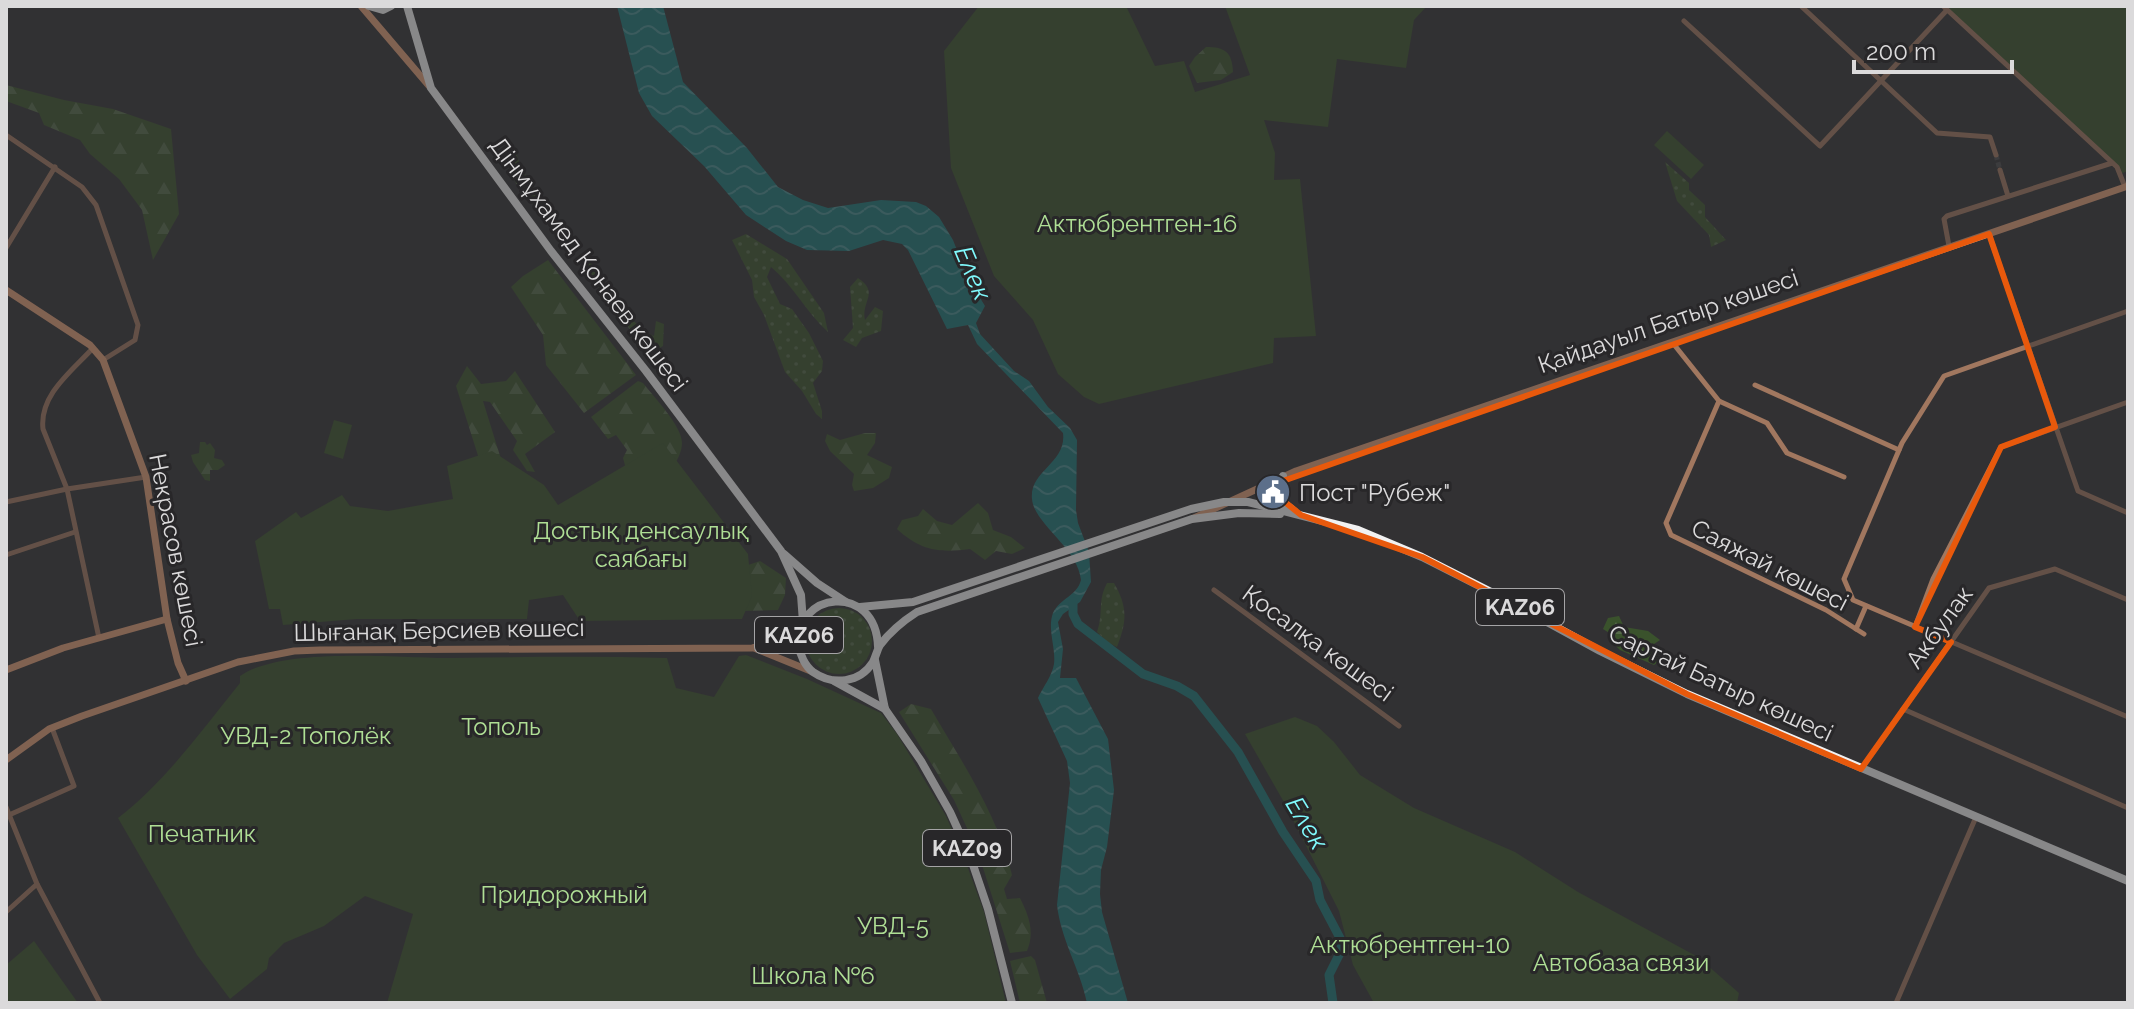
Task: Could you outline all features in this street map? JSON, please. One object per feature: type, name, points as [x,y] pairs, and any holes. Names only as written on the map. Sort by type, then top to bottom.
[{"type":"highway","points":[[369,6],[383,10],[391,6]]},
{"type":"highway","name":"KАZ06","points":[[407,6],[431,88]]},
{"type":"highway","name":"Дінмұхамед Қонаев көшесі","points":[[431,88],[551,251],[640,363],[781,551]]},
{"type":"highway","points":[[1283,476],[1278,487],[1280,498],[1301,515]]},
{"type":"highway","name":"KАZ06","points":[[781,551],[817,583],[846,602],[860,607],[913,602],[979,585],[1129,534],[1191,509],[1224,502],[1248,502],[1301,515]]},
{"type":"highway","name":"KАZ06","points":[[1129,534],[1192,519],[1239,513],[1301,515]]},
{"type":"highway","name":"Сартай Батыр көшесі","points":[[1301,515],[1358,530],[1422,557],[1687,694],[2128,881]]},
{"type":"highway","name":"KАZ06","points":[[781,551],[797,582],[802,626],[800,653],[813,672],[833,681],[858,677],[875,659],[878,632],[871,618],[860,607]]},
{"type":"highway","name":"KАZ06","points":[[878,647],[903,621],[917,612],[979,585]]},
{"type":"highway","name":"KАZ06","points":[[802,626],[821,605],[846,602]]},
{"type":"highway","name":"KAZ09","points":[[875,659],[885,709],[921,761],[970,856],[988,909],[1012,1003]]},
{"type":"highway","name":"KAZ09","points":[[833,681],[885,709]]},
{"type":"street","name":"Дінмұхамед Қонаев көшесі","points":[[361,6],[431,88]]},
{"type":"street","points":[[1801,6],[1937,133],[1990,137],[1996,155]]},
{"type":"street","points":[[1684,21],[1820,146],[1945,8],[2117,167],[2126,186]]},
{"type":"street","points":[[6,135],[82,187],[96,205],[138,325],[135,340],[103,360]]},
{"type":"street","points":[[1949,246],[1945,216],[2112,163]]},
{"type":"street","points":[[6,248],[55,167]]},
{"type":"street","points":[[2000,170],[2008,196]]},
{"type":"street","name":"Қайдауыл Батыр көшесі","points":[[1192,519],[1283,476],[2126,186]]},
{"type":"street","points":[[1989,234],[2078,491],[2128,513]]},
{"type":"street","name":"Некрасов көшесі","points":[[6,290],[93,348],[103,360],[146,477],[167,619],[186,681]]},
{"type":"street","points":[[2128,311],[1944,376],[1899,450],[1844,579],[1853,600],[2128,717]]},
{"type":"street","points":[[1671,341],[1719,401],[1767,423],[1787,453],[1844,477]]},
{"type":"street","points":[[93,348],[50,396],[44,408],[43,429],[67,489],[99,638]]},
{"type":"street","points":[[1755,385],[1899,450]]},
{"type":"street","name":"Саяжай көшесі","points":[[1719,401],[1666,523],[1671,535],[1826,610],[1864,634]]},
{"type":"street","points":[[1915,627],[1933,579],[2001,447],[2128,402]]},
{"type":"street","points":[[6,502],[146,477]]},
{"type":"street","points":[[6,555],[75,532]]},
{"type":"street","name":"Акбулак","points":[[1861,769],[1989,588],[2055,569],[2128,600]]},
{"type":"street","name":"Қосалқа көшесі","points":[[1214,590],[1399,726]]},
{"type":"street","points":[[1856,629],[1866,606]]},
{"type":"street","points":[[6,670],[63,648],[167,619]]},
{"type":"street","points":[[752,648],[786,638],[802,626]]},
{"type":"street","points":[[752,648],[813,672]]},
{"type":"street","name":"Шығанақ Берсиев көшесі","points":[[6,760],[52,728],[238,662],[294,651],[752,648]]},
{"type":"street","points":[[1903,709],[2128,808]]},
{"type":"street","points":[[9,815],[74,786],[52,728]]},
{"type":"street","points":[[6,807],[37,884],[100,1003]]},
{"type":"street","points":[[1896,1003],[1976,817]]},
{"type":"street","points":[[6,837],[15,832]]},
{"type":"street","points":[[6,912],[37,884]]},
{"type":"highlighted area","points":[[1989,234],[2055,427],[2001,447],[1915,627],[1951,642],[1861,769],[1687,694],[1422,557],[1301,515],[1280,498],[1280,482]]},
{"type":"green space","name":"Актюбрентген-16","points":[[979,6],[1126,6],[1155,66],[1184,61],[1195,92],[1250,75],[1225,6],[1427,6],[1414,20],[1406,68],[1337,59],[1328,127],[1264,120],[1275,153],[1274,180],[1300,179],[1316,336],[1274,338],[1273,363],[1099,404],[1084,397],[1058,374],[1033,320],[994,276],[951,168],[944,51]]},
{"type":"green space","points":[[1943,6],[2128,6],[2128,171],[2120,174],[2117,167]]},
{"type":"green space","points":[[1206,47],[1226,52],[1233,72],[1221,80],[1197,83],[1189,66]]},
{"type":"green space","points":[[6,85],[113,109],[171,129],[179,214],[153,260],[142,210],[119,179],[90,154],[80,140],[44,125],[39,113],[6,101]]},
{"type":"green space","points":[[1667,131],[1704,165],[1691,179],[1654,145]]},
{"type":"green space","points":[[511,152],[516,152],[524,172],[557,224],[551,225],[518,188],[506,160]]},
{"type":"green space","points":[[1665,162],[1689,183],[1689,190],[1705,205],[1705,217],[1726,240],[1711,247],[1709,235],[1677,201]]},
{"type":"green space","points":[[746,234],[787,259],[824,313],[828,332],[771,267],[767,277],[780,304],[792,309],[823,361],[822,371],[813,383],[822,419],[785,372],[754,297],[752,280],[732,240]]},
{"type":"green space","points":[[585,256],[626,312],[644,330],[654,336],[656,321],[664,324],[663,346],[654,351],[640,343],[577,258]]},
{"type":"green space","points":[[548,260],[636,375],[584,413],[546,365],[543,335],[511,287]]},
{"type":"green space","points":[[858,278],[869,293],[865,320],[875,307],[883,311],[881,331],[862,338],[856,347],[843,340],[853,328],[850,287]]},
{"type":"green space","points":[[467,366],[481,384],[506,381],[515,371],[555,432],[525,454],[535,472],[527,471],[513,450],[517,441],[490,402],[483,401],[501,459],[480,462],[456,386]]},
{"type":"green space","points":[[638,381],[654,396],[677,428],[682,446],[673,468],[739,568],[760,561],[786,578],[785,595],[778,610],[742,611],[626,469],[623,458],[627,450],[616,435],[608,439],[591,417]]},
{"type":"green space","points":[[334,420],[352,425],[343,459],[324,453]]},
{"type":"green space","points":[[876,433],[875,443],[867,455],[892,467],[889,478],[873,488],[854,491],[854,474],[830,451],[825,441],[827,434],[840,440]]},
{"type":"green space","points":[[200,442],[210,443],[215,450],[214,458],[222,460],[225,465],[218,470],[210,470],[210,481],[205,480],[191,455],[199,453]]},
{"type":"green space","name":"Достық денсаулық саябағы","points":[[663,443],[748,554],[752,596],[742,619],[580,621],[563,595],[529,600],[527,619],[357,619],[283,625],[280,609],[269,609],[255,541],[296,512],[301,518],[342,495],[350,506],[388,511],[453,499],[447,466],[492,451],[544,485],[558,505]]},
{"type":"green space","points":[[978,503],[988,513],[993,530],[1011,537],[1025,548],[1012,554],[996,551],[985,560],[970,549],[949,551],[922,546],[897,529],[902,520],[918,516],[923,509],[937,521],[952,525]]},
{"type":"green space","points":[[1107,583],[1114,583],[1124,607],[1123,630],[1117,647],[1097,632]]},
{"type":"green space","points":[[839,608],[852,610],[862,618],[870,628],[870,654],[862,664],[852,672],[839,674],[826,672],[816,664],[808,654],[806,641],[808,628],[816,618],[826,610]]},
{"type":"green space","points":[[1619,616],[1624,627],[1648,631],[1660,640],[1654,644],[1641,643],[1658,656],[1659,661],[1654,665],[1620,650],[1611,641],[1611,634],[1603,629],[1608,618]]},
{"type":"green space","points":[[746,655],[881,713],[897,734],[946,816],[965,860],[984,912],[1006,1003],[387,1003],[413,914],[365,896],[324,926],[284,943],[269,958],[267,969],[230,999],[197,955],[118,818],[152,788],[183,754],[240,683],[240,676],[259,667],[312,657],[342,656],[667,658],[676,688],[714,697],[739,656]]},
{"type":"green space","points":[[911,704],[931,709],[967,769],[998,831],[1012,875],[1004,889],[1007,899],[1020,898],[1028,918],[1031,937],[1027,951],[1010,953],[978,852],[954,800],[899,712]]},
{"type":"green space","points":[[1295,717],[1317,726],[1360,775],[1414,808],[1515,852],[1578,892],[1698,957],[1739,993],[1737,1003],[1374,1003],[1353,965],[1339,911],[1285,804],[1245,734]]},
{"type":"green space","points":[[34,941],[78,1003],[6,1003],[6,965]]},
{"type":"green space","points":[[1031,956],[1035,960],[1047,1003],[1020,1003],[1010,961]]},
{"type":"water","points":[[617,6],[663,6],[683,82],[747,148],[778,187],[828,208],[881,200],[916,202],[939,217],[985,306],[976,323],[980,334],[1014,371],[1029,381],[1077,440],[1076,510],[1089,552],[1091,582],[1080,602],[1063,614],[1058,622],[1063,649],[1060,678],[1076,678],[1108,739],[1114,790],[1100,894],[1102,912],[1128,1003],[1087,1003],[1062,930],[1057,905],[1070,783],[1067,761],[1038,698],[1054,664],[1053,613],[1076,590],[1081,580],[1072,557],[1040,518],[1032,499],[1036,481],[1059,452],[1063,433],[977,344],[968,325],[947,329],[908,250],[902,244],[883,240],[849,251],[807,250],[786,241],[746,215],[704,166],[652,116],[639,93]]},
{"type":"waterway","name":"Елек","points":[[1073,602],[1073,614],[1078,624],[1143,674],[1177,686],[1194,696],[1238,752],[1283,832],[1316,881],[1320,900],[1340,938],[1340,953],[1329,975],[1333,1003]]},
{"type":"tunnel","points":[[1996,155],[2000,170]]},
{"type":"place","name":"Пост \"Рубеж\"","points":[[1273,492]]},
{"type":"park label","name":"Тополь","points":[[501,726]]},
{"type":"park label","name":"УВД-2 Тополёк","points":[[306,735]]},
{"type":"park label","name":"Печатник","points":[[202,833]]},
{"type":"park label","name":"Придорожный","points":[[564,894]]},
{"type":"park label","name":"УВД-5","points":[[893,925]]},
{"type":"park label","name":"Актюбрентген-10","points":[[1410,944]]},
{"type":"park label","name":"Автобаза связи","points":[[1621,962]]},
{"type":"park label","name":"Школа №6","points":[[813,975]]}]
